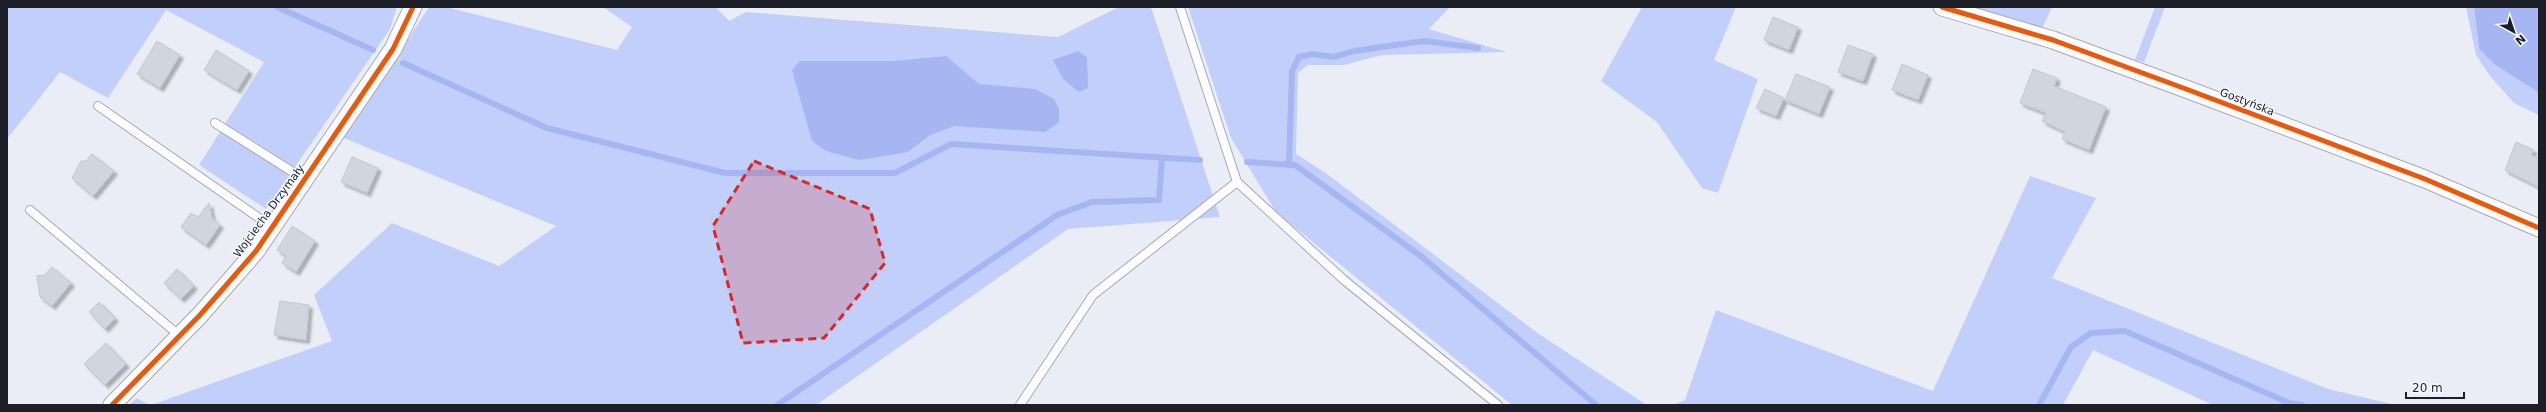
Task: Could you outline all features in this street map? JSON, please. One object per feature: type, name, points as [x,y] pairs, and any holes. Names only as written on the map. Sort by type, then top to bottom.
[{"type":"street","name":"Wojciecha Drzymały","points":[[112,405],[180,336],[256,251],[393,49],[413,7]]},
{"type":"street","name":"Gostyńska","points":[[1942,7],[2053,40],[2425,179],[2539,228]]},
{"type":"lane","points":[[1180,7],[1237,182],[1344,280],[1498,405]]},
{"type":"lane","points":[[98,106],[272,227]]},
{"type":"lane","points":[[215,123],[304,180]]},
{"type":"lane","points":[[1020,405],[1093,295],[1237,182]]},
{"type":"lane","points":[[30,210],[180,336]]},
{"type":"highlighted area","points":[[754,161],[870,209],[885,263],[824,338],[743,343],[713,226]]},
{"type":"shaded area","points":[[7,7],[397,7],[390,29],[266,209],[199,165],[264,62],[166,10],[108,98],[60,72],[7,139]]},
{"type":"shaded area","points":[[429,7],[446,7],[617,50],[632,27],[603,7],[716,7],[729,21],[746,12],[1058,37],[1119,7],[1151,7],[1220,217],[1068,229],[816,405],[151,405],[332,341],[314,295],[392,223],[499,266],[556,226],[344,138]]},
{"type":"shaded area","points":[[1188,7],[1450,7],[1429,29],[1506,52],[1382,55],[1344,65],[1308,65],[1298,73],[1296,154],[1327,174],[1539,334],[1647,405],[1512,405],[1276,212],[1231,138]]},
{"type":"shaded area","points":[[1642,7],[1736,7],[1714,60],[1758,79],[1718,193],[1702,188],[1657,122],[1601,81]]},
{"type":"shaded area","points":[[1972,7],[2052,7],[2042,29]]},
{"type":"shaded area","points":[[2155,7],[2165,7],[2144,62],[2135,60]]},
{"type":"shaded area","points":[[2466,7],[2474,7],[2479,49],[2494,64],[2539,93],[2539,115],[2514,103],[2490,76],[2476,55]]},
{"type":"shaded area","points":[[2474,7],[2539,7],[2539,93],[2494,64],[2479,49]]},
{"type":"shaded area","points":[[1078,51],[1087,57],[1088,88],[1079,92],[1063,79],[1053,60]]},
{"type":"shaded area","points":[[946,56],[979,84],[1035,89],[1054,99],[1059,109],[1059,122],[1045,132],[954,126],[930,135],[908,152],[859,160],[826,151],[812,141],[792,70],[800,61],[895,61]]},
{"type":"shaded area","points":[[2030,176],[2096,198],[2052,278],[2328,389],[2396,405],[2213,405],[2093,350],[2063,405],[1673,405],[1685,400],[1716,310],[1933,391]]},
{"type":"shaded area","points":[[137,398],[149,405],[129,405]]},
{"type":"building","points":[[1773,17],[1798,27],[1789,50],[1764,40]]},
{"type":"building","points":[[157,41],[180,55],[160,88],[137,74]]},
{"type":"building","points":[[1848,45],[1873,54],[1863,81],[1838,72]]},
{"type":"building","points":[[216,50],[249,71],[237,90],[204,70]]},
{"type":"building","points":[[1902,64],[1928,75],[1918,100],[1892,90]]},
{"type":"building","points":[[2033,69],[2057,78],[2054,86],[2106,107],[2089,150],[2062,139],[2065,132],[2042,121],[2046,113],[2020,103]]},
{"type":"building","points":[[1796,74],[1830,87],[1819,114],[1785,100]]},
{"type":"building","points":[[1765,89],[1784,98],[1776,116],[1756,108]]},
{"type":"building","points":[[2516,142],[2534,150],[2531,155],[2539,159],[2539,187],[2505,170]]},
{"type":"building","points":[[92,154],[114,171],[93,196],[72,178],[81,161],[86,161]]},
{"type":"building","points":[[352,157],[378,168],[367,193],[341,182]]},
{"type":"building","points":[[209,203],[212,218],[220,225],[206,245],[181,227],[191,213],[198,217]]},
{"type":"building","points":[[292,226],[315,241],[296,272],[282,263],[286,256],[277,250]]},
{"type":"building","points":[[52,267],[71,283],[52,306],[40,297],[37,276],[45,275]]},
{"type":"building","points":[[177,269],[194,286],[181,299],[164,283]]},
{"type":"building","points":[[280,301],[309,305],[306,340],[274,335]]},
{"type":"building","points":[[99,302],[115,318],[105,329],[89,312]]},
{"type":"building","points":[[106,343],[126,364],[105,385],[84,364]]},
{"type":"waterway","points":[[277,7],[373,50]]},
{"type":"waterway","points":[[1289,165],[1292,71],[1299,57],[1312,54],[1334,57],[1354,51],[1424,41],[1478,48]]},
{"type":"waterway","points":[[403,63],[547,128],[725,173],[895,173],[951,144],[1200,160]]},
{"type":"waterway","points":[[777,405],[1057,215],[1092,202],[1159,200],[1162,158]]},
{"type":"waterway","points":[[1247,162],[1295,165],[1422,257],[1596,405]]},
{"type":"waterway","points":[[2039,405],[2071,347],[2091,333],[2125,331],[2289,403],[2302,405]]},
{"type":"cycle path","points":[[112,405],[200,315],[256,251],[393,49],[413,7]]},
{"type":"cycle path","points":[[1942,7],[2053,40],[2186,89],[2425,179],[2539,228]]}]
